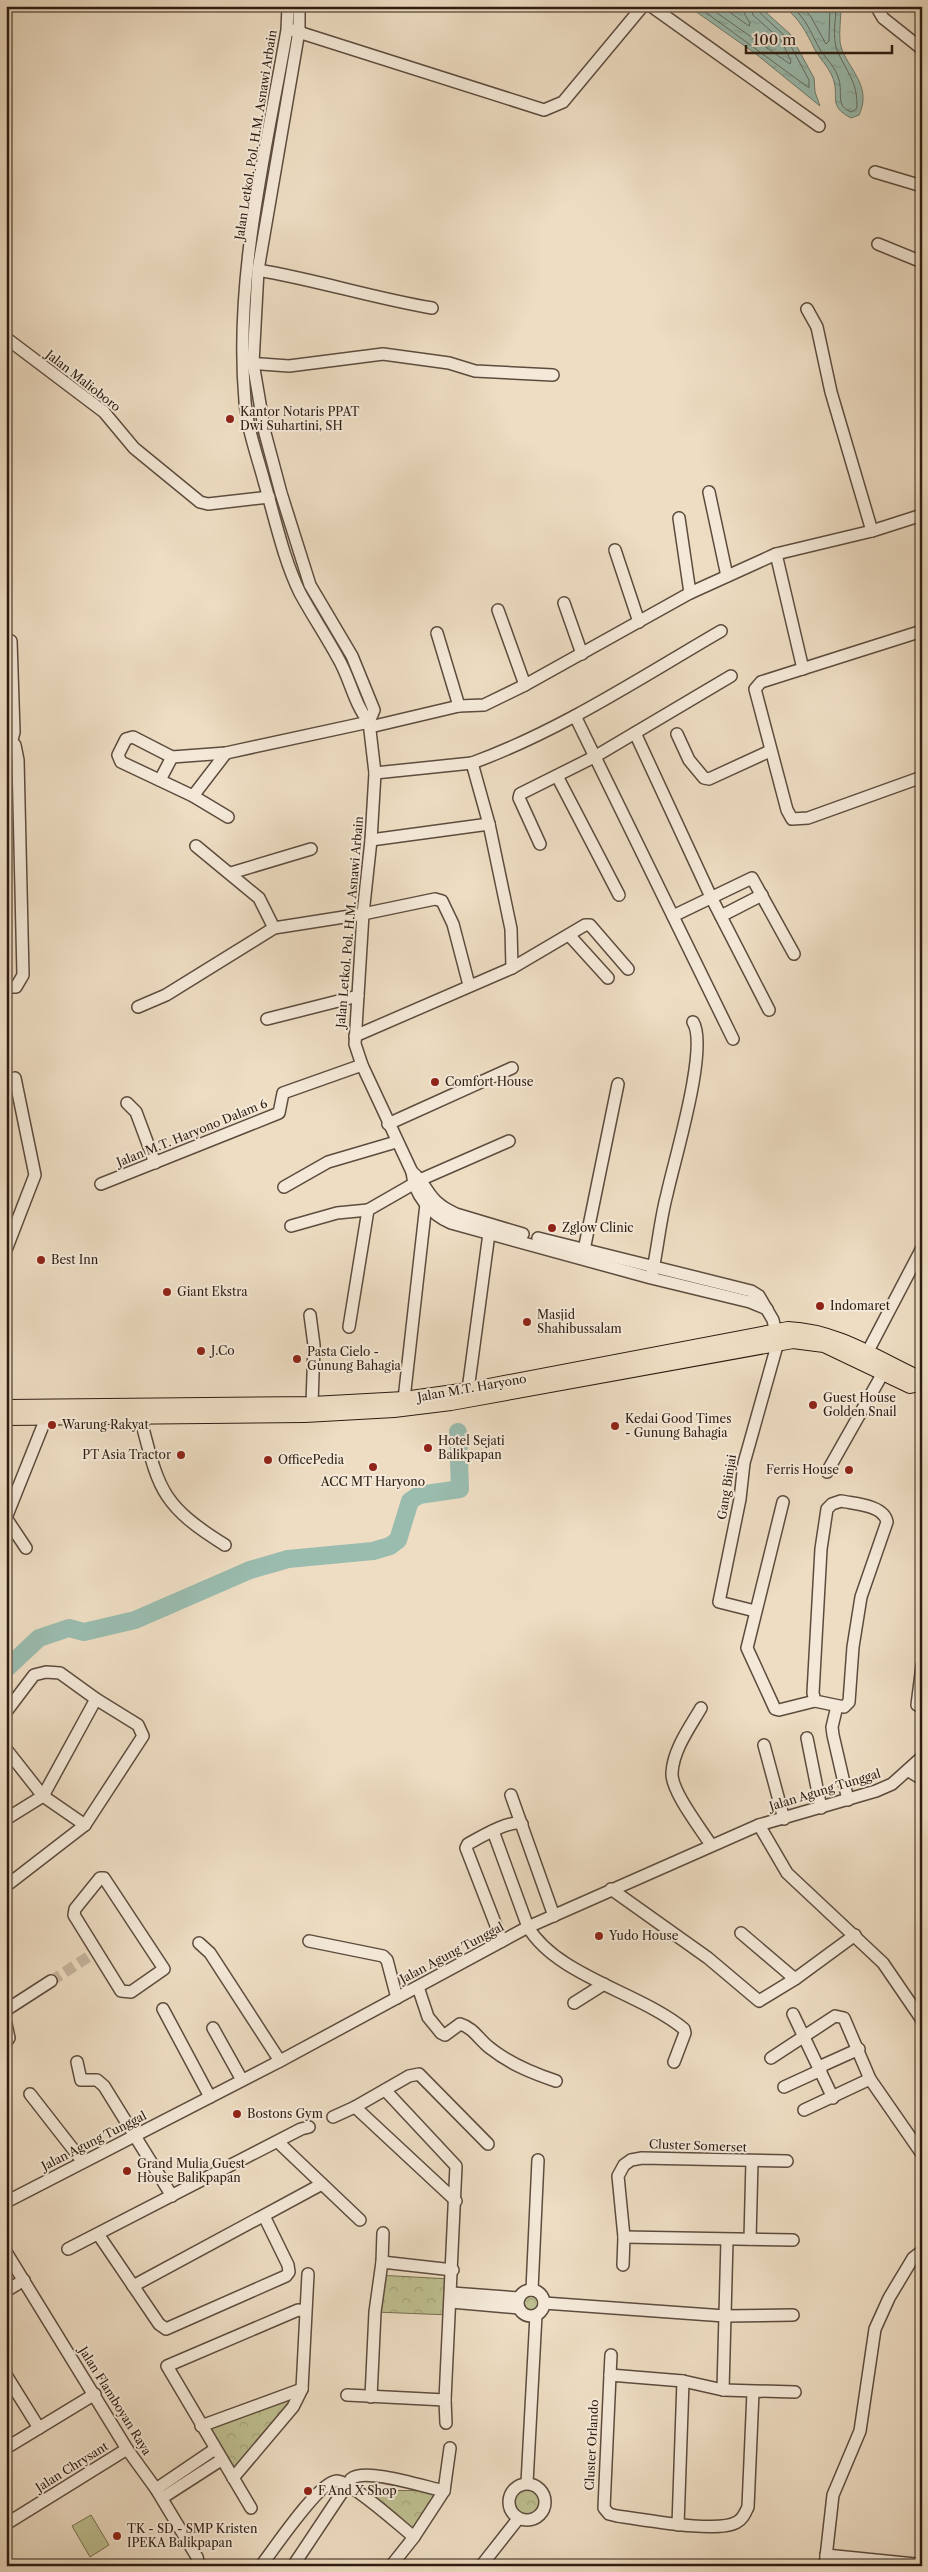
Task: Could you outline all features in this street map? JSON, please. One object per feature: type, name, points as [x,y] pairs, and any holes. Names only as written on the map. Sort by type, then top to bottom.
[{"type":"main road","name":"Jalan M.T. Haryono","points":[[6,1418],[313,1414],[394,1410],[461,1394],[805,1330],[822,1333],[867,1353],[915,1376],[921,1384],[910,1386],[824,1345],[793,1341],[777,1336]]},
{"type":"main road","name":"Jalan M.T. Haryono","points":[[6,1407],[312,1404],[461,1394]]},
{"type":"street","name":"Jalan Letkol. Pol. H.M. Asnawi Arbain","points":[[288,6],[293,31],[258,270],[245,402],[252,440],[283,546],[299,591],[339,660],[362,714],[370,725]]},
{"type":"street","name":"Jalan Letkol. Pol. H.M. Asnawi Arbain","points":[[299,6],[256,205],[246,294],[249,363],[281,493],[310,586],[352,656],[374,710],[370,725],[374,773],[371,840],[363,914],[355,1036],[362,1066],[426,1204],[438,1218],[584,1250],[652,1273]]},
{"type":"street","points":[[293,31],[544,110],[563,102],[642,7],[646,6]]},
{"type":"street","points":[[651,6],[819,126]]},
{"type":"street","points":[[876,6],[883,18],[922,49]]},
{"type":"street","points":[[874,172],[922,186]]},
{"type":"street","points":[[878,244],[922,262]]},
{"type":"street","points":[[258,270],[313,280],[357,293],[432,308]]},
{"type":"street","points":[[807,309],[817,327],[831,392],[872,531]]},
{"type":"street","name":"Jalan Malioboro","points":[[6,338],[104,412],[134,448],[200,502],[208,504],[269,497]]},
{"type":"street","points":[[249,363],[289,366],[382,354],[448,362],[475,371],[553,375]]},
{"type":"street","points":[[709,492],[727,576]]},
{"type":"street","points":[[228,817],[193,796],[121,762],[118,755],[126,739],[133,737],[172,757],[226,753],[459,706],[484,704],[525,685],[690,593],[776,554],[872,531],[922,515]]},
{"type":"street","points":[[679,518],[690,593]]},
{"type":"street","points":[[615,550],[639,622]]},
{"type":"street","points":[[776,554],[803,669]]},
{"type":"street","points":[[564,603],[582,654]]},
{"type":"street","points":[[498,610],[525,685]]},
{"type":"street","points":[[374,773],[472,763],[503,752],[575,716],[721,631]]},
{"type":"street","points":[[922,631],[761,682],[755,689],[770,751],[787,810],[792,819],[817,814],[922,777]]},
{"type":"street","points":[[437,633],[459,706]]},
{"type":"street","points":[[6,987],[16,988],[23,975],[18,760],[15,745],[9,744],[14,732],[11,641]]},
{"type":"street","points":[[540,844],[519,796],[596,756],[731,676]]},
{"type":"street","points":[[575,716],[733,1039]]},
{"type":"street","points":[[635,733],[711,897],[769,1010]]},
{"type":"street","points":[[677,734],[689,760],[704,778],[709,779],[770,751]]},
{"type":"street","points":[[193,796],[226,753]]},
{"type":"street","points":[[160,780],[172,757]]},
{"type":"street","points":[[472,763],[489,824],[512,929],[512,968]]},
{"type":"street","points":[[557,776],[620,895]]},
{"type":"street","points":[[371,840],[489,824]]},
{"type":"street","points":[[196,846],[259,898],[274,928]]},
{"type":"street","points":[[231,873],[311,848]]},
{"type":"street","points":[[673,916],[749,878],[754,880],[794,954]]},
{"type":"street","points":[[721,916],[762,896]]},
{"type":"street","points":[[138,1007],[166,995],[274,928],[363,914],[439,899],[446,905],[453,924],[469,985]]},
{"type":"street","points":[[355,1036],[512,968],[585,925],[590,925],[628,969]]},
{"type":"street","points":[[569,935],[608,978]]},
{"type":"street","points":[[267,1019],[358,996]]},
{"type":"street","points":[[652,1273],[666,1196],[686,1119],[699,1037],[693,1022]]},
{"type":"street","name":"Jalan M.T. Haryono Dalam 6","points":[[101,1184],[278,1113],[281,1096],[286,1091],[362,1066]]},
{"type":"street","points":[[388,1124],[512,1068]]},
{"type":"street","points":[[6,1250],[34,1175],[15,1078]]},
{"type":"street","points":[[584,1250],[618,1084]]},
{"type":"street","points":[[127,1103],[136,1112],[155,1163]]},
{"type":"street","points":[[291,1226],[337,1213],[371,1208],[417,1182],[509,1141]]},
{"type":"street","points":[[284,1187],[328,1162],[396,1142]]},
{"type":"street","name":"Jalan Letkol. Pol. H.M. Asnawi Arbain","points":[[417,1182],[437,1203],[456,1214],[490,1229],[652,1273],[750,1302],[767,1309],[777,1336]]},
{"type":"street","points":[[404,1399],[426,1204]]},
{"type":"street","points":[[349,1327],[371,1208]]},
{"type":"street","points":[[461,1394],[490,1229]]},
{"type":"street","points":[[867,1353],[922,1248]]},
{"type":"street","points":[[310,1315],[314,1345],[312,1404]]},
{"type":"street","name":"Gang Binjai","points":[[755,1611],[719,1602],[740,1499],[744,1463],[777,1336]]},
{"type":"street","points":[[827,1472],[883,1373]]},
{"type":"street","points":[[140,1417],[156,1477],[163,1492],[175,1509],[190,1522],[225,1545]]},
{"type":"street","points":[[26,1548],[6,1518],[46,1418]]},
{"type":"street","points":[[783,1502],[747,1648],[772,1704],[779,1710],[815,1701],[837,1706],[847,1706],[850,1702],[853,1648],[861,1596],[887,1522],[885,1515],[876,1509],[842,1501],[832,1504],[827,1509],[821,1549],[812,1693],[815,1701]]},
{"type":"street","points":[[917,1705],[922,1666]]},
{"type":"street","points":[[6,1712],[34,1675],[46,1672],[60,1673],[96,1699],[138,1725],[143,1736],[85,1825],[6,1886]]},
{"type":"street","points":[[6,1819],[43,1796],[96,1699]]},
{"type":"street","points":[[837,1706],[832,1726],[833,1735],[848,1800]]},
{"type":"street","points":[[701,1708],[681,1744],[672,1776],[677,1789],[711,1845]]},
{"type":"street","points":[[808,1738],[821,1808]]},
{"type":"street","points":[[764,1745],[784,1819]]},
{"type":"street","points":[[6,1749],[43,1796],[85,1825]]},
{"type":"street","name":"Jalan Agung Tunggal","points":[[6,2202],[280,2061],[528,1927],[759,1825],[848,1800],[892,1784],[909,1771],[922,1757]]},
{"type":"street","points":[[909,1771],[922,1779]]},
{"type":"street","points":[[511,1795],[554,1916]]},
{"type":"street","points":[[502,1941],[466,1848],[468,1844],[493,1831],[516,1823],[522,1824]]},
{"type":"street","points":[[759,1825],[775,1857],[787,1873],[820,1906],[855,1935],[883,1963],[922,2020]]},
{"type":"street","points":[[493,1831],[528,1927],[536,1940],[547,1950],[684,2029],[685,2033],[674,2062]]},
{"type":"street","points":[[101,1877],[104,1878],[164,1969],[131,1992],[123,1992],[92,1954],[75,1919],[74,1912],[101,1877]]},
{"type":"street","points":[[611,1889],[708,1958],[759,2001],[795,1979],[855,1935]]},
{"type":"street","points":[[741,1933],[795,1979]]},
{"type":"street","points":[[309,1941],[383,1956],[387,1960],[397,1998]]},
{"type":"street","points":[[199,1943],[210,1953],[280,2061]]},
{"type":"street","points":[[6,2010],[51,1982]]},
{"type":"street","points":[[574,2003],[604,1984]]},
{"type":"street","points":[[418,1987],[428,2017],[441,2033],[444,2035],[460,2024],[465,2025],[476,2032],[489,2048],[521,2068],[556,2081]]},
{"type":"street","points":[[163,2009],[210,2097]]},
{"type":"street","points":[[793,2014],[833,2098]]},
{"type":"street","points":[[771,2058],[835,2016],[840,2016],[847,2020],[870,2079],[922,2154]]},
{"type":"street","points":[[6,2024],[7,2041]]},
{"type":"street","points":[[213,2028],[242,2080]]},
{"type":"street","points":[[784,2087],[859,2049]]},
{"type":"street","points":[[77,2062],[80,2078],[84,2081],[97,2080],[101,2082],[136,2135],[172,2196]]},
{"type":"street","points":[[333,2116],[355,2107],[415,2074],[424,2077],[488,2144]]},
{"type":"street","points":[[804,2110],[870,2079]]},
{"type":"street","points":[[385,2090],[456,2166],[453,2270],[445,2400],[446,2423]]},
{"type":"street","points":[[30,2094],[83,2162]]},
{"type":"street","points":[[355,2107],[456,2201]]},
{"type":"street","points":[[68,2249],[309,2127]]},
{"type":"street","points":[[278,2142],[360,2220]]},
{"type":"street","name":"Cluster Somerset","points":[[623,2265],[624,2237],[618,2176],[624,2165],[631,2160],[642,2158],[787,2161]]},
{"type":"street","points":[[532,2290],[538,2160]]},
{"type":"street","points":[[750,2240],[752,2161]]},
{"type":"street","points":[[133,2286],[322,2184]]},
{"type":"street","points":[[98,2234],[159,2324],[166,2329],[286,2276],[288,2266],[264,2216]]},
{"type":"street","points":[[371,2397],[375,2312],[382,2262],[383,2233]]},
{"type":"street","points":[[624,2237],[793,2240]]},
{"type":"street","points":[[723,2390],[727,2240]]},
{"type":"street","points":[[916,2564],[826,2560],[833,2495],[860,2431],[875,2329],[889,2298],[913,2258],[922,2251]]},
{"type":"street","name":"Jalan Flamboyan Raya","points":[[6,2252],[95,2394],[127,2449],[159,2494],[197,2557],[199,2566]]},
{"type":"street","points":[[382,2262],[453,2270]]},
{"type":"street","points":[[233,2478],[293,2407],[302,2389],[304,2312],[308,2274]]},
{"type":"street","points":[[6,2291],[24,2280]]},
{"type":"street","points":[[532,2290],[542,2296],[544,2303],[542,2310],[536,2315],[524,2314],[519,2303],[524,2291],[532,2290]]},
{"type":"street","points":[[451,2297],[519,2303]]},
{"type":"street","points":[[544,2303],[726,2316],[793,2315]]},
{"type":"street","points":[[251,2508],[166,2368],[168,2364],[298,2310],[304,2312]]},
{"type":"street","points":[[528,2483],[536,2315]]},
{"type":"street","points":[[610,2355],[610,2376],[684,2381],[723,2390],[795,2392]]},
{"type":"street","name":"Cluster Orlando","points":[[610,2376],[604,2508],[609,2514],[617,2516],[678,2524],[728,2526],[743,2517],[748,2507],[753,2392]]},
{"type":"street","points":[[8,2380],[39,2428]]},
{"type":"street","points":[[678,2524],[684,2381]]},
{"type":"street","points":[[201,2426],[302,2389]]},
{"type":"street","points":[[6,2448],[95,2394]]},
{"type":"street","points":[[347,2395],[445,2400]]},
{"type":"street","points":[[391,2566],[414,2538],[444,2491],[450,2448]]},
{"type":"street","name":"Jalan Chrysant","points":[[6,2524],[127,2449]]},
{"type":"street","points":[[159,2494],[215,2449]]},
{"type":"street","points":[[159,2494],[222,2460]]},
{"type":"street","points":[[293,2566],[356,2475],[370,2475],[444,2491]]},
{"type":"street","points":[[263,2566],[280,2541],[324,2488],[337,2481],[348,2485],[414,2538]]},
{"type":"street","points":[[528,2483],[539,2487],[545,2498],[545,2504],[540,2515],[527,2521],[518,2519],[510,2508],[509,2496],[516,2486],[528,2483]]},
{"type":"street","points":[[481,2566],[518,2519]]},
{"type":"green space","points":[[377,2275],[450,2279],[450,2315],[375,2312]]},
{"type":"green space","points":[[532,2290],[540,2294],[544,2302],[540,2310],[532,2314],[524,2310],[520,2302],[524,2294]]},
{"type":"green space","points":[[294,2396],[234,2468],[209,2429]]},
{"type":"green space","points":[[527,2486],[538,2490],[542,2501],[538,2512],[527,2516],[516,2512],[512,2501],[516,2490]]},
{"type":"green space","points":[[356,2490],[444,2491],[414,2537]]},
{"type":"green space","points":[[91,2515],[109,2545],[90,2557],[72,2526]]},
{"type":"water","points":[[688,6],[759,6],[790,34],[814,78],[815,92],[820,106],[756,54]]},
{"type":"water","points":[[783,6],[841,6],[840,42],[842,50],[860,84],[863,94],[863,104],[859,115],[851,118],[839,109],[836,104],[834,83],[830,72],[802,26]]},
{"type":"waterway","points":[[6,1669],[39,1638],[69,1628],[84,1632],[135,1620],[250,1570],[288,1559],[373,1551],[390,1546],[398,1540],[410,1501],[419,1495],[460,1489],[458,1432]]},
{"type":"tunnel","points":[[51,1981],[88,1957]]},
{"type":"place","name":"Kantor Notaris PPAT Dwi Suhartini, SH","points":[[230,419]]},
{"type":"place","name":"Comfort House","points":[[435,1082]]},
{"type":"place","name":"Zglow Clinic","points":[[552,1228]]},
{"type":"place","name":"Best Inn","points":[[41,1260]]},
{"type":"place","name":"Giant Ekstra","points":[[167,1292]]},
{"type":"place","name":"Indomaret","points":[[820,1306]]},
{"type":"place","name":"Masjid Shahibussalam","points":[[527,1322]]},
{"type":"place","name":"J.Co","points":[[201,1351]]},
{"type":"place","name":"Pasta Cielo - Gunung Bahagia","points":[[297,1359]]},
{"type":"place","name":"Guest House Golden Snail","points":[[813,1405]]},
{"type":"place","name":"Warung Rakyat","points":[[52,1425]]},
{"type":"place","name":"Kedai Good Times - Gunung Bahagia","points":[[615,1426]]},
{"type":"place","name":"Hotel Sejati Balikpapan","points":[[428,1448]]},
{"type":"place","name":"PT Asia Tractor","points":[[181,1455]]},
{"type":"place","name":"OfficePedia","points":[[268,1460]]},
{"type":"place","name":"ACC MT Haryono","points":[[373,1467]]},
{"type":"place","name":"Ferris House","points":[[849,1470]]},
{"type":"place","name":"Yudo House","points":[[599,1936]]},
{"type":"place","name":"Bostons Gym","points":[[237,2114]]},
{"type":"place","name":"Grand Mulia Guest House Balikpapan","points":[[127,2171]]},
{"type":"place","name":"F And X Shop","points":[[308,2491]]},
{"type":"place","name":"TK - SD - SMP Kristen IPEKA Balikpapan","points":[[117,2536]]}]
